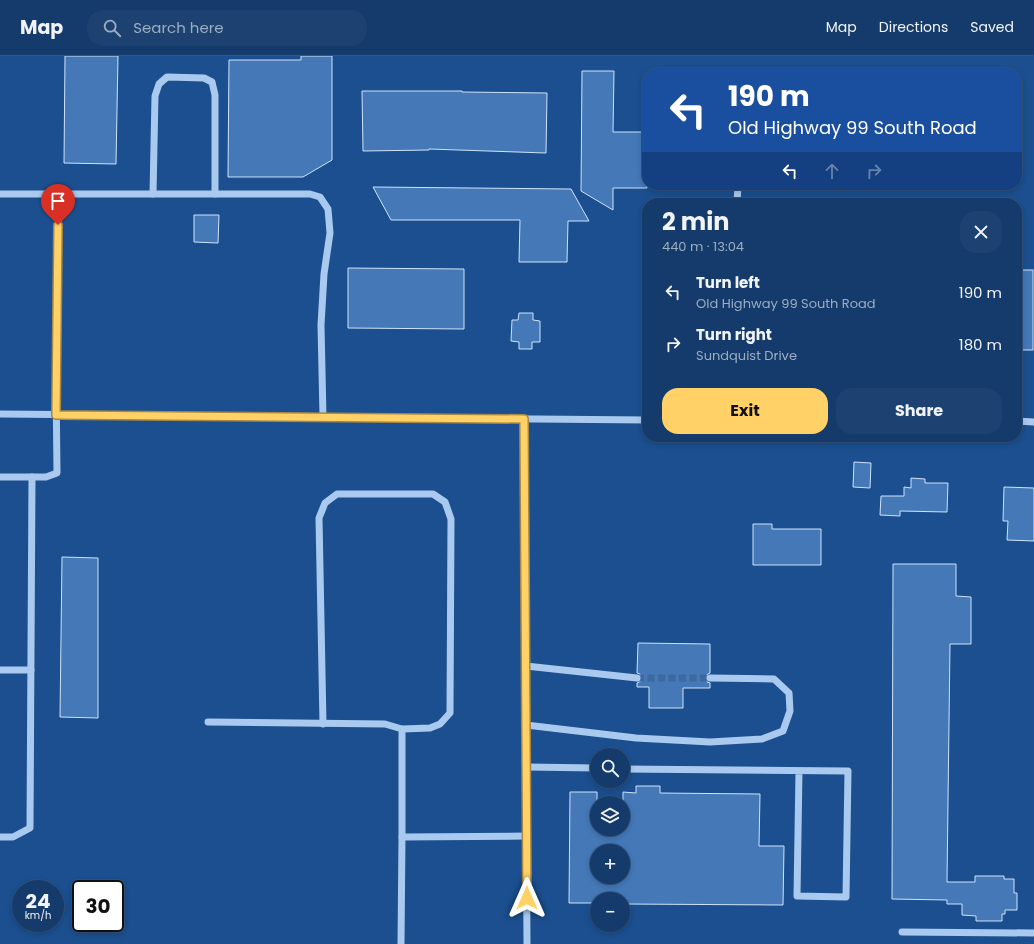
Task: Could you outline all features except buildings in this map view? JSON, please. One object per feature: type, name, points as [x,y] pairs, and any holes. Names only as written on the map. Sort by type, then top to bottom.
[{"type":"street","points":[[153,194],[155,96],[159,84],[167,77],[204,78],[212,82],[215,95],[215,194]]},
{"type":"street","points":[[0,194],[310,194],[320,197],[328,210],[330,233],[324,274],[321,325],[323,417]]},
{"type":"street","points":[[0,477],[46,477],[57,473],[56,415],[59,194]]},
{"type":"street","points":[[0,414],[642,420]]},
{"type":"street","points":[[524,419],[527,944]]},
{"type":"street","points":[[1022,422],[1034,422]]},
{"type":"street","points":[[0,837],[13,837],[30,828],[32,477]]},
{"type":"street","points":[[208,722],[323,724],[385,724],[402,730],[430,728],[440,724],[450,713],[451,519],[445,502],[433,494],[338,494],[325,503],[319,518],[323,724]]},
{"type":"street","points":[[526,666],[638,678]]},
{"type":"street","points":[[0,670],[31,670]]},
{"type":"street","points":[[526,724],[636,738],[710,742],[762,739],[783,731],[790,710],[789,693],[774,679],[710,678]]},
{"type":"street","points":[[401,944],[402,730]]},
{"type":"street","points":[[526,767],[590,768]]},
{"type":"street","points":[[630,769],[848,771],[846,897],[797,896],[799,771]]},
{"type":"street","points":[[402,837],[526,836]]},
{"type":"street","points":[[902,932],[1034,934]]},
{"type":"tunnel","points":[[637,678],[710,678]]},
{"type":"route","points":[[58,225],[56,415],[524,419],[527,898]]}]
